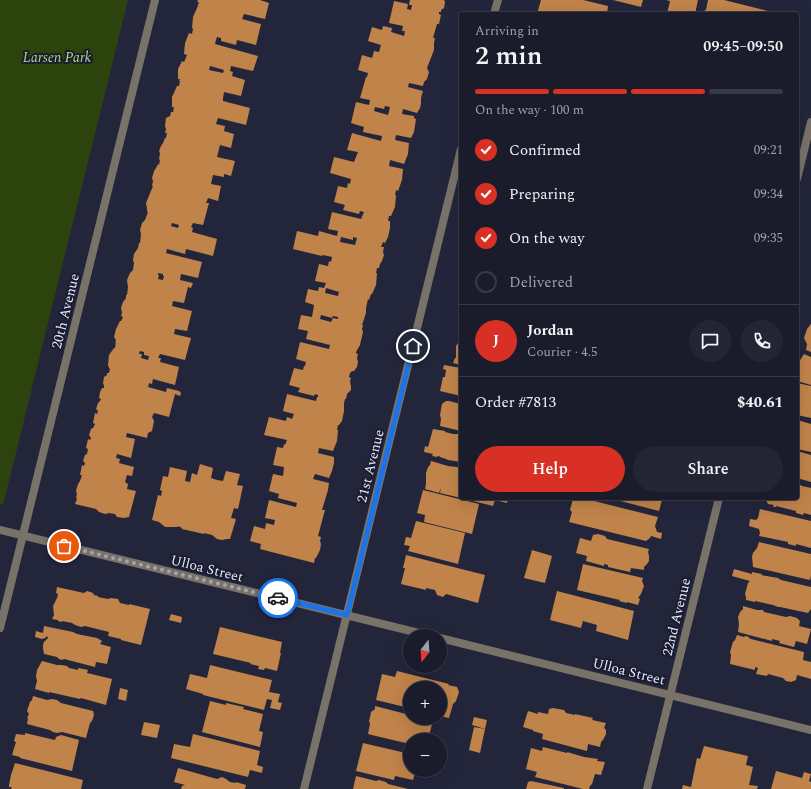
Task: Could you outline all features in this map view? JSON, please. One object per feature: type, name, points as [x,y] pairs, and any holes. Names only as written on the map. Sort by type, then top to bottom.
[{"type":"street","name":"20th Avenue","points":[[0,628],[155,0]]},
{"type":"street","points":[[495,12],[498,0]]},
{"type":"street","points":[[799,171],[811,122]]},
{"type":"street","name":"21st Avenue","points":[[304,789],[459,157]]},
{"type":"street","name":"22nd Avenue","points":[[647,789],[719,500]]},
{"type":"street","name":"Ulloa Street","points":[[0,530],[403,629]]},
{"type":"street","name":"Ulloa Street","points":[[447,640],[811,730]]},
{"type":"green space","name":"Larsen Park","points":[[0,0],[128,0],[3,505],[0,504]]},
{"type":"building","points":[[198,0],[260,0],[269,3],[265,19],[244,14],[242,19],[261,24],[256,45],[237,40],[236,45],[221,41],[221,38],[217,37],[216,40],[215,44],[258,56],[253,71],[231,66],[230,71],[233,72],[232,76],[245,80],[241,96],[224,92],[223,98],[223,101],[250,108],[246,125],[218,118],[216,124],[225,126],[224,131],[234,134],[231,148],[220,145],[217,157],[235,161],[231,176],[224,174],[224,177],[213,175],[211,184],[221,186],[218,201],[208,198],[206,203],[209,203],[203,225],[193,223],[191,227],[193,228],[192,232],[217,239],[213,256],[186,249],[185,254],[167,249],[166,253],[202,262],[198,278],[181,274],[180,280],[193,283],[191,288],[188,287],[184,303],[173,301],[172,306],[192,311],[187,331],[175,329],[174,334],[191,338],[185,360],[160,354],[158,358],[161,358],[160,362],[179,367],[175,385],[153,379],[152,384],[149,383],[148,387],[166,392],[167,388],[179,391],[181,393],[180,396],[175,394],[169,417],[154,413],[152,417],[154,421],[152,431],[148,433],[147,438],[127,433],[126,437],[135,439],[131,458],[117,454],[116,458],[120,459],[119,463],[134,467],[132,476],[127,475],[125,482],[128,484],[127,489],[136,491],[129,517],[117,517],[115,514],[105,514],[96,509],[75,504],[77,499],[76,491],[82,475],[80,475],[82,465],[84,466],[85,463],[83,461],[85,455],[87,454],[88,449],[86,448],[88,439],[90,440],[91,438],[89,435],[91,429],[95,425],[93,423],[95,413],[97,414],[98,411],[96,409],[98,403],[101,399],[99,398],[100,392],[102,388],[104,388],[104,377],[107,373],[109,373],[110,369],[108,365],[109,355],[115,348],[116,340],[114,337],[116,329],[123,317],[121,316],[121,308],[127,295],[127,280],[133,270],[134,254],[140,243],[140,230],[148,212],[146,203],[153,186],[152,178],[154,171],[158,164],[159,165],[159,151],[166,138],[166,118],[170,116],[171,112],[173,112],[174,107],[172,107],[172,97],[177,86],[179,86],[180,81],[180,79],[178,79],[178,69],[182,61],[184,62],[187,55],[184,54],[185,43],[189,33],[192,34],[193,17],[199,2],[197,2]],"holes":[[[210,66],[224,70],[223,73],[209,70]],[[172,223],[179,225],[178,228],[171,226]],[[158,273],[163,274],[163,280],[158,279]],[[140,351],[144,352],[144,355],[149,356],[148,360],[141,358],[142,354],[139,354]]]},
{"type":"building","points":[[410,0],[444,0],[445,2],[444,8],[441,12],[439,12],[441,15],[433,38],[435,38],[434,50],[427,68],[429,72],[427,79],[423,86],[409,83],[408,87],[423,91],[420,108],[417,113],[403,109],[402,114],[414,116],[416,119],[414,132],[411,138],[396,135],[395,140],[409,143],[408,154],[404,164],[390,160],[389,166],[403,169],[402,180],[398,191],[396,190],[395,207],[391,216],[389,216],[388,221],[390,221],[390,228],[388,237],[385,243],[383,242],[381,247],[384,247],[384,255],[379,268],[377,268],[376,285],[369,300],[368,299],[362,325],[363,332],[360,345],[356,352],[358,354],[357,367],[350,373],[349,377],[351,378],[351,390],[345,399],[342,421],[338,425],[337,430],[337,441],[333,451],[319,448],[318,453],[334,457],[334,463],[329,478],[315,474],[313,479],[329,483],[322,510],[325,510],[318,536],[321,537],[320,550],[314,563],[260,549],[261,544],[250,541],[254,526],[265,529],[266,523],[274,525],[275,520],[265,518],[269,500],[296,507],[297,503],[278,498],[279,494],[269,491],[273,474],[283,476],[284,467],[273,465],[277,447],[283,448],[287,440],[264,435],[269,417],[286,421],[287,417],[292,419],[294,414],[283,411],[287,394],[316,401],[318,397],[318,395],[315,394],[314,396],[298,392],[300,388],[289,385],[294,368],[303,370],[305,366],[306,362],[296,359],[300,342],[329,349],[330,345],[306,339],[308,331],[298,329],[301,315],[312,317],[314,305],[305,302],[308,289],[318,291],[319,287],[324,288],[326,283],[315,281],[319,264],[328,266],[332,257],[293,249],[297,231],[318,236],[319,231],[337,236],[338,231],[328,229],[332,212],[361,219],[364,212],[360,211],[359,214],[343,210],[345,205],[334,202],[338,186],[347,188],[351,179],[330,173],[334,157],[354,162],[358,152],[347,150],[352,133],[381,141],[382,136],[363,132],[364,127],[351,123],[356,102],[369,105],[370,100],[360,98],[368,73],[358,70],[362,55],[372,58],[374,51],[379,52],[381,45],[368,41],[372,27],[382,30],[383,26],[392,28],[391,32],[404,36],[405,31],[402,31],[403,26],[389,23],[394,1],[408,4],[407,9],[411,10],[412,5],[409,5]],"holes":[[[385,106],[390,107],[388,115],[374,111],[375,107],[384,109]],[[341,237],[353,240],[353,237],[357,238],[355,245],[340,242]],[[326,288],[339,292],[338,296],[325,293]],[[321,315],[332,318],[333,316],[338,317],[338,319],[333,318],[331,322],[320,319]]]},
{"type":"building","points":[[541,0],[583,0],[608,6],[607,12],[538,12]]},
{"type":"building","points":[[613,0],[643,0],[641,7]]},
{"type":"building","points":[[666,0],[698,0],[695,12],[667,12],[670,1]]},
{"type":"building","points":[[708,0],[724,0],[772,12],[704,12],[706,10]]},
{"type":"building","points":[[811,324],[811,352],[806,350],[807,344],[804,338],[807,329]]},
{"type":"building","points":[[459,342],[459,364],[453,363],[456,358],[456,346]]},
{"type":"building","points":[[804,354],[811,357],[811,385],[799,382],[799,362]]},
{"type":"building","points":[[444,365],[459,368],[459,396],[440,391],[446,370],[443,369]]},
{"type":"building","points":[[799,383],[811,386],[811,418],[799,415]]},
{"type":"building","points":[[446,401],[459,404],[459,431],[440,426],[442,404]]},
{"type":"building","points":[[799,421],[811,424],[811,452],[799,449]]},
{"type":"building","points":[[433,429],[459,434],[459,462],[448,460],[439,456],[432,456],[433,454],[424,452],[425,446],[428,447]]},
{"type":"building","points":[[799,452],[811,455],[811,482],[799,479]]},
{"type":"building","points":[[431,461],[459,468],[459,498],[440,493],[441,488],[439,493],[425,489],[426,473]]},
{"type":"building","points":[[200,464],[213,468],[211,478],[217,480],[223,481],[226,471],[240,474],[237,485],[243,486],[238,509],[234,508],[231,518],[236,519],[230,539],[217,539],[212,535],[182,529],[178,526],[165,527],[159,522],[152,520],[158,495],[161,496],[162,491],[160,490],[163,476],[168,477],[170,467],[187,471],[185,481],[190,482],[192,473],[197,475]]},
{"type":"building","points":[[799,484],[811,488],[811,515],[804,513],[803,515],[796,513],[796,511],[776,506],[773,507],[774,505],[768,504],[766,500],[799,500]]},
{"type":"building","points":[[423,490],[479,504],[472,534],[424,522],[425,515],[417,513]]},
{"type":"building","points":[[469,500],[495,500],[493,506]]},
{"type":"building","points":[[495,500],[508,500],[507,503]]},
{"type":"building","points":[[573,500],[590,500],[658,517],[655,526],[657,532],[662,533],[661,539],[651,536],[646,541],[569,522],[572,512],[570,510]]},
{"type":"building","points":[[617,500],[662,500],[659,511]]},
{"type":"building","points":[[760,509],[811,521],[811,548],[796,544],[796,546],[788,544],[788,542],[759,536],[759,529],[749,526],[750,519],[756,520],[758,518]]},
{"type":"building","points":[[416,521],[465,533],[458,564],[408,551],[410,546],[404,545],[406,537],[411,538]]},
{"type":"building","points":[[598,534],[605,536],[607,539],[649,549],[649,561],[644,567],[644,570],[631,568],[630,572],[608,567],[608,565],[604,564],[604,566],[586,561],[587,556],[576,553],[580,538],[591,541],[593,535]]},
{"type":"building","points":[[759,542],[811,554],[810,580],[753,567],[752,557]]},
{"type":"building","points":[[532,550],[552,556],[545,583],[524,578]]},
{"type":"building","points":[[406,555],[485,575],[478,603],[446,594],[443,597],[437,595],[435,590],[426,588],[426,590],[401,584],[405,568],[403,568]]},
{"type":"building","points":[[583,564],[643,578],[642,581],[644,586],[638,598],[640,599],[638,605],[577,590]]},
{"type":"building","points":[[734,569],[752,574],[752,572],[762,574],[761,575],[811,587],[811,609],[808,613],[746,600],[745,594],[750,581],[732,576]]},
{"type":"building","points":[[57,587],[84,593],[87,591],[98,597],[118,599],[120,603],[150,609],[141,645],[108,636],[109,632],[85,626],[81,627],[72,623],[52,619],[54,615],[53,606],[58,594],[56,593]]},
{"type":"building","points":[[557,591],[634,611],[628,640],[596,631],[597,625],[583,621],[581,628],[550,620]]},
{"type":"building","points":[[743,606],[786,617],[790,616],[797,618],[800,621],[799,626],[811,629],[807,644],[796,641],[794,647],[779,643],[780,641],[772,639],[772,641],[738,632],[738,617],[743,609]]},
{"type":"building","points":[[171,614],[182,617],[181,623],[169,620]]},
{"type":"building","points":[[44,626],[97,638],[102,641],[100,644],[111,647],[107,664],[96,662],[95,667],[64,659],[62,660],[57,657],[44,654],[43,645],[48,638],[47,636],[42,639],[35,637],[36,631],[43,633]]},
{"type":"building","points":[[220,627],[282,642],[277,671],[265,668],[264,670],[258,669],[259,666],[250,664],[251,663],[213,654]]},
{"type":"building","points":[[737,635],[804,652],[803,660],[811,662],[811,679],[797,675],[796,680],[791,682],[768,674],[767,676],[756,674],[758,668],[755,667],[755,670],[730,664],[730,652]]},
{"type":"building","points":[[42,661],[67,666],[78,670],[78,668],[88,670],[87,673],[112,679],[106,705],[81,698],[49,693],[35,689],[37,670]]},
{"type":"building","points":[[210,665],[272,680],[269,692],[280,694],[278,702],[282,703],[280,710],[270,708],[272,700],[267,699],[264,710],[203,695],[186,689],[190,674],[207,678]]},
{"type":"building","points":[[397,671],[437,681],[403,681],[403,707],[376,700],[382,674],[395,677]]},
{"type":"building","points":[[447,684],[457,687],[459,692],[456,701],[453,704],[449,718],[447,718]]},
{"type":"building","points":[[120,688],[128,690],[126,701],[118,699]]},
{"type":"building","points":[[33,696],[47,700],[57,700],[61,703],[93,711],[94,715],[86,738],[62,732],[57,733],[27,724],[29,714],[27,711]]},
{"type":"building","points":[[210,701],[244,707],[243,709],[263,714],[259,731],[263,732],[260,747],[202,732]]},
{"type":"building","points":[[375,706],[403,713],[403,725],[432,725],[430,733],[403,733],[403,742],[368,734],[371,712],[375,709]]},
{"type":"building","points":[[553,708],[564,710],[566,713],[593,718],[592,720],[606,723],[604,728],[606,730],[606,734],[600,747],[588,744],[587,751],[542,739],[543,734],[523,727],[528,711],[538,714],[538,712],[548,714],[549,709]]},
{"type":"building","points":[[474,717],[487,720],[485,729],[472,725]]},
{"type":"building","points":[[144,722],[160,725],[157,738],[141,735]]},
{"type":"building","points":[[474,727],[485,729],[480,753],[469,750]]},
{"type":"building","points":[[25,733],[55,740],[56,737],[61,735],[79,740],[72,771],[12,755],[16,742],[14,741],[16,734],[25,735]]},
{"type":"building","points":[[193,734],[260,751],[257,765],[263,767],[262,773],[250,770],[248,777],[171,758],[174,744],[190,747]]},
{"type":"building","points":[[363,743],[403,752],[403,777],[414,777],[413,780],[395,776],[394,780],[356,771]]},
{"type":"building","points":[[704,746],[748,756],[746,765],[753,767],[749,785],[758,786],[757,789],[682,789],[683,785],[691,787],[697,758],[700,759]]},
{"type":"building","points":[[543,747],[598,759],[597,761],[605,762],[601,775],[595,774],[589,789],[583,789],[535,777],[537,772],[526,769],[531,748],[542,751]]},
{"type":"building","points":[[15,763],[83,780],[81,789],[11,789],[12,787],[9,787],[9,785]]},
{"type":"building","points":[[178,768],[217,779],[222,777],[230,782],[246,785],[245,789],[181,789],[182,786],[185,785],[174,782]]},
{"type":"building","points":[[776,771],[802,778],[804,772],[811,774],[809,781],[811,782],[811,789],[771,789]]},
{"type":"building","points":[[356,776],[376,781],[379,780],[408,789],[353,789]]},
{"type":"building","points":[[531,781],[564,789],[526,789],[528,782]]},
{"type":"way so far","points":[[64,546],[278,598]]},
{"type":"route","points":[[278,598],[347,615],[413,346]]}]
